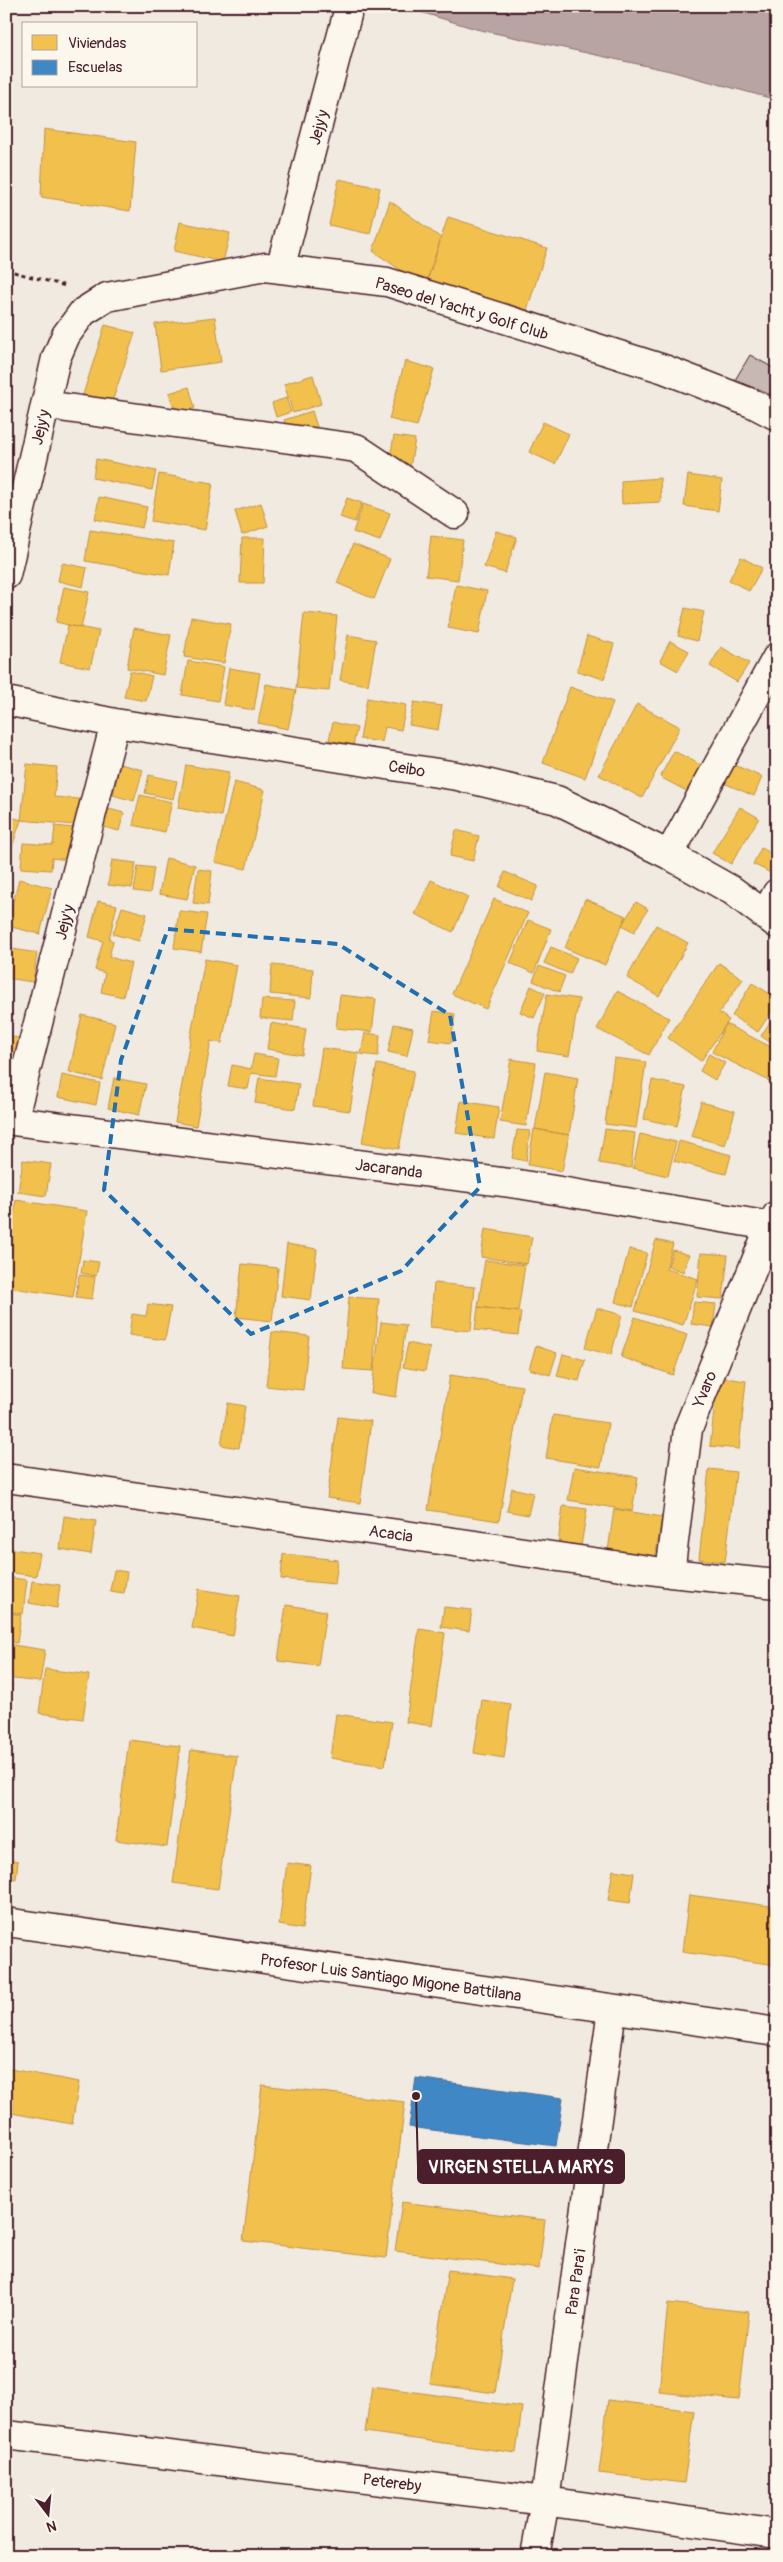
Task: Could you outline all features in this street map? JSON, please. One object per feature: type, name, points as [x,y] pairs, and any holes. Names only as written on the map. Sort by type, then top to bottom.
[{"type":"street","name":"Jejy'y","points":[[280,269],[348,15]]},
{"type":"street","name":"Paseo del Yacht y Golf Club","points":[[107,297],[265,267],[387,282],[664,368],[754,404],[777,416]]},
{"type":"street","name":"Jejy'y","points":[[6,575],[56,358],[66,335],[83,312],[107,297]]},
{"type":"street","points":[[45,405],[356,448],[455,514]]},
{"type":"street","points":[[669,854],[777,657]]},
{"type":"street","name":"Ceibo","points":[[6,701],[115,723],[466,778],[557,800],[669,854],[733,891],[773,911]]},
{"type":"street","name":"Jejy'y","points":[[9,1120],[115,723]]},
{"type":"street","name":"Jacaranda","points":[[9,1120],[518,1184],[773,1220]]},
{"type":"street","name":"Yvaro","points":[[670,1573],[688,1429],[773,1220]]},
{"type":"street","name":"Acacia","points":[[6,1478],[670,1573],[777,1584]]},
{"type":"street","name":"Profesor Luis Santiago Migone Battilana","points":[[6,1922],[777,2032]]},
{"type":"street","name":"Para Para'i","points":[[535,2556],[546,2501],[612,2009]]},
{"type":"street","name":"Petereby","points":[[6,2435],[546,2501],[777,2534]]},
{"type":"path","points":[[6,270],[107,297]]},
{"type":"highlighted area","points":[[168,929],[338,944],[450,1015],[480,1187],[401,1271],[251,1334],[104,1190],[121,1060]]},
{"type":"shaded area","points":[[401,6],[777,6],[777,100],[670,71],[476,29]]},
{"type":"building: Viviendas","points":[[44,129],[136,142],[130,211],[41,197]]},
{"type":"building: Viviendas","points":[[339,179],[380,188],[370,234],[329,225]]},
{"type":"building: Viviendas","points":[[390,201],[441,238],[425,287],[373,251]]},
{"type":"building: Viviendas","points":[[448,217],[547,248],[524,319],[425,287]]},
{"type":"building: Viviendas","points":[[180,222],[230,233],[223,262],[174,251]]},
{"type":"building: Viviendas","points":[[215,317],[221,362],[161,370],[155,324]]},
{"type":"building: Viviendas","points":[[105,325],[135,333],[109,411],[81,401]]},
{"type":"building: Viviendas","points":[[405,361],[434,369],[417,426],[389,419]]},
{"type":"building: Viviendas","points":[[313,375],[321,404],[293,413],[284,384]]},
{"type":"building: Viviendas","points":[[189,387],[195,408],[176,413],[169,393]]},
{"type":"building: Viviendas","points":[[286,398],[291,412],[276,417],[272,403]]},
{"type":"building: Viviendas","points":[[312,411],[317,427],[289,435],[284,420]]},
{"type":"building: Viviendas","points":[[543,422],[569,434],[555,464],[529,452]]},
{"type":"building: Viviendas","points":[[394,436],[415,439],[410,467],[389,463]]},
{"type":"building: Viviendas","points":[[96,459],[156,471],[152,490],[93,478]]},
{"type":"building: Viviendas","points":[[159,474],[213,483],[205,530],[151,521]]},
{"type":"building: Viviendas","points":[[688,475],[722,480],[718,511],[684,506]]},
{"type":"building: Viviendas","points":[[660,478],[661,502],[622,504],[621,481]]},
{"type":"building: Viviendas","points":[[99,497],[147,507],[142,528],[95,519]]},
{"type":"building: Viviendas","points":[[347,498],[362,503],[355,522],[340,517]]},
{"type":"building: Viviendas","points":[[261,503],[268,526],[242,535],[235,511]]},
{"type":"building: Viviendas","points":[[363,504],[390,513],[380,541],[353,532]]},
{"type":"building: Viviendas","points":[[90,530],[174,543],[169,575],[85,561]]},
{"type":"building: Viviendas","points":[[496,531],[517,537],[505,573],[484,567]]},
{"type":"building: Viviendas","points":[[431,536],[463,540],[458,580],[426,576]]},
{"type":"building: Viviendas","points":[[242,538],[265,538],[263,583],[240,583]]},
{"type":"building: Viviendas","points":[[353,544],[390,559],[374,599],[337,583]]},
{"type":"building: Viviendas","points":[[741,557],[762,568],[749,591],[729,580]]},
{"type":"building: Viviendas","points":[[62,563],[87,568],[83,587],[58,581]]},
{"type":"building: Viviendas","points":[[456,585],[487,591],[479,634],[448,628]]},
{"type":"building: Viviendas","points":[[64,587],[89,592],[81,628],[56,622]]},
{"type":"building: Viviendas","points":[[685,608],[704,612],[697,641],[678,636]]},
{"type":"building: Viviendas","points":[[304,613],[337,616],[329,691],[296,688]]},
{"type":"building: Viviendas","points":[[191,617],[231,624],[224,663],[184,657]]},
{"type":"building: Viviendas","points":[[68,625],[99,631],[90,668],[60,662]]},
{"type":"building: Viviendas","points":[[134,628],[171,635],[163,675],[127,668]]},
{"type":"building: Viviendas","points":[[348,635],[376,640],[368,685],[340,680]]},
{"type":"building: Viviendas","points":[[587,636],[614,644],[604,679],[577,671]]},
{"type":"building: Viviendas","points":[[670,641],[689,651],[678,671],[660,661]]},
{"type":"building: Viviendas","points":[[721,647],[749,663],[737,682],[710,666]]},
{"type":"building: Viviendas","points":[[188,661],[224,667],[218,701],[182,695]]},
{"type":"building: Viviendas","points":[[229,668],[260,673],[254,710],[223,705]]},
{"type":"building: Viviendas","points":[[130,671],[152,676],[146,701],[124,697]]},
{"type":"building: Viviendas","points":[[266,684],[296,690],[288,729],[258,723]]},
{"type":"building: Viviendas","points":[[570,687],[613,702],[585,778],[543,763]]},
{"type":"building: Viviendas","points":[[367,698],[406,705],[401,730],[385,727],[382,742],[360,739]]},
{"type":"building: Viviendas","points":[[414,702],[442,706],[438,730],[409,725]]},
{"type":"building: Viviendas","points":[[637,704],[680,727],[642,798],[599,775]]},
{"type":"building: Viviendas","points":[[333,722],[357,728],[353,745],[329,740]]},
{"type":"building: Viviendas","points":[[674,751],[709,769],[696,796],[660,777]]},
{"type":"building: Viviendas","points":[[27,764],[57,767],[54,797],[89,800],[86,826],[21,820]]},
{"type":"building: Viviendas","points":[[120,764],[143,770],[134,801],[113,795]]},
{"type":"building: Viviendas","points":[[732,764],[762,777],[754,796],[724,783]]},
{"type":"building: Viviendas","points":[[186,765],[229,772],[221,816],[178,808]]},
{"type":"building: Viviendas","points":[[149,775],[177,781],[173,799],[145,793]]},
{"type":"building: Viviendas","points":[[234,782],[265,790],[246,869],[215,862]]},
{"type":"building: Viviendas","points":[[140,795],[172,802],[165,832],[133,825]]},
{"type":"building: Viviendas","points":[[740,807],[759,818],[731,864],[712,853]]},
{"type":"building: Viviendas","points":[[105,808],[124,813],[119,831],[100,826]]},
{"type":"building: Viviendas","points":[[777,813],[777,827],[771,824]]},
{"type":"building: Viviendas","points":[[6,815],[21,820],[12,847],[6,845]]},
{"type":"building: Viviendas","points":[[55,826],[74,828],[71,860],[52,858],[51,870],[21,868],[23,843],[53,845]]},
{"type":"building: Viviendas","points":[[456,830],[479,836],[473,861],[450,856]]},
{"type":"building: Viviendas","points":[[761,848],[777,856],[777,876],[753,864]]},
{"type":"building: Viviendas","points":[[166,858],[195,865],[187,899],[159,894]]},
{"type":"building: Viviendas","points":[[112,860],[136,863],[132,888],[108,885]]},
{"type":"building: Viviendas","points":[[138,866],[154,868],[150,893],[134,891]]},
{"type":"building: Viviendas","points":[[198,869],[212,871],[208,905],[193,903]]},
{"type":"building: Viviendas","points":[[505,872],[538,886],[531,901],[499,887]]},
{"type":"building: Viviendas","points":[[19,879],[52,888],[40,934],[7,926]]},
{"type":"building: Viviendas","points":[[431,880],[468,897],[453,932],[415,914]]},
{"type":"building: Viviendas","points":[[494,899],[528,913],[486,1009],[452,994]]},
{"type":"building: Viviendas","points":[[585,899],[626,916],[605,965],[565,948]]},
{"type":"building: Viviendas","points":[[98,901],[117,905],[109,939],[113,941],[109,957],[131,963],[123,997],[101,992],[105,973],[95,970],[103,941],[89,937]]},
{"type":"building: Viviendas","points":[[636,902],[648,909],[634,932],[622,925]]},
{"type":"building: Viviendas","points":[[122,907],[147,914],[139,941],[113,934]]},
{"type":"building: Viviendas","points":[[179,911],[207,914],[201,952],[174,948]]},
{"type":"building: Viviendas","points":[[528,920],[551,929],[534,973],[510,963]]},
{"type":"building: Viviendas","points":[[656,925],[688,943],[659,996],[627,978]]},
{"type":"building: Viviendas","points":[[551,947],[577,958],[570,974],[544,963]]},
{"type":"building: Viviendas","points":[[6,948],[37,953],[33,982],[6,978]]},
{"type":"building: Viviendas","points":[[205,959],[237,965],[222,1043],[211,1041],[196,1126],[175,1122]]},
{"type":"building: Viviendas","points":[[719,963],[743,979],[719,1013],[729,1020],[701,1061],[668,1038]]},
{"type":"building: Viviendas","points":[[272,965],[313,969],[311,998],[270,994]]},
{"type":"building: Viviendas","points":[[539,966],[565,976],[559,992],[533,981]]},
{"type":"building: Viviendas","points":[[752,983],[777,998],[777,1003],[758,1032],[732,1016]]},
{"type":"building: Viviendas","points":[[531,986],[545,993],[534,1018],[520,1012]]},
{"type":"building: Viviendas","points":[[617,991],[669,1018],[649,1055],[597,1029]]},
{"type":"building: Viviendas","points":[[547,994],[579,999],[569,1056],[537,1051]]},
{"type":"building: Viviendas","points":[[340,995],[376,999],[372,1032],[336,1028]]},
{"type":"building: Viviendas","points":[[262,999],[295,1001],[293,1021],[260,1018]]},
{"type":"building: Viviendas","points":[[434,1011],[455,1014],[451,1043],[429,1040]]},
{"type":"building: Viviendas","points":[[777,1011],[777,1047],[761,1036]]},
{"type":"building: Viviendas","points":[[82,1015],[115,1023],[102,1080],[69,1072]]},
{"type":"building: Viviendas","points":[[271,1023],[306,1029],[302,1055],[267,1049]]},
{"type":"building: Viviendas","points":[[394,1024],[413,1028],[407,1056],[388,1052]]},
{"type":"building: Viviendas","points":[[726,1024],[777,1050],[777,1085],[712,1052]]},
{"type":"building: Viviendas","points":[[365,1033],[380,1035],[378,1056],[361,1054]]},
{"type":"building: Viviendas","points":[[6,1036],[25,1039],[18,1083],[6,1081]]},
{"type":"building: Viviendas","points":[[322,1048],[359,1053],[350,1111],[313,1106]]},
{"type":"building: Viviendas","points":[[254,1054],[278,1058],[275,1076],[251,1073],[248,1089],[228,1086],[232,1065],[251,1069]]},
{"type":"building: Viviendas","points":[[709,1054],[725,1063],[715,1080],[700,1071]]},
{"type":"building: Viviendas","points":[[614,1058],[646,1062],[636,1128],[605,1124]]},
{"type":"building: Viviendas","points":[[511,1059],[536,1063],[526,1126],[500,1122]]},
{"type":"building: Viviendas","points":[[377,1064],[414,1071],[399,1149],[362,1142]]},
{"type":"building: Viviendas","points":[[545,1072],[578,1078],[569,1135],[535,1129]]},
{"type":"building: Viviendas","points":[[62,1075],[100,1083],[96,1105],[58,1097]]},
{"type":"building: Viviendas","points":[[114,1078],[146,1084],[139,1115],[108,1108]]},
{"type":"building: Viviendas","points":[[259,1078],[299,1084],[295,1109],[255,1103]]},
{"type":"building: Viviendas","points":[[652,1080],[686,1087],[677,1126],[644,1119]]},
{"type":"building: Viviendas","points":[[461,1101],[499,1107],[494,1139],[456,1133]]},
{"type":"building: Viviendas","points":[[701,1102],[735,1111],[725,1145],[691,1136]]},
{"type":"building: Viviendas","points":[[534,1129],[569,1135],[562,1171],[528,1165]]},
{"type":"building: Viviendas","points":[[605,1129],[635,1133],[631,1168],[599,1163]]},
{"type":"building: Viviendas","points":[[517,1130],[530,1131],[526,1161],[512,1158]]},
{"type":"building: Viviendas","points":[[640,1134],[676,1142],[668,1176],[633,1168]]},
{"type":"building: Viviendas","points":[[679,1141],[731,1155],[726,1174],[674,1161]]},
{"type":"building: Viviendas","points":[[23,1160],[51,1164],[46,1196],[18,1192]]},
{"type":"building: Viviendas","points":[[16,1200],[87,1211],[73,1297],[6,1287],[6,1260]]},
{"type":"building: Viviendas","points":[[485,1229],[532,1237],[527,1264],[481,1257]]},
{"type":"building: Viviendas","points":[[656,1240],[673,1244],[666,1269],[698,1279],[683,1325],[635,1311]]},
{"type":"building: Viviendas","points":[[287,1244],[317,1249],[311,1300],[281,1296]]},
{"type":"building: Viviendas","points":[[629,1249],[647,1253],[633,1307],[615,1302]]},
{"type":"building: Viviendas","points":[[673,1250],[689,1255],[683,1272],[668,1266]]},
{"type":"building: Viviendas","points":[[701,1253],[728,1255],[723,1299],[697,1297]]},
{"type":"building: Viviendas","points":[[83,1260],[99,1262],[96,1276],[81,1273]]},
{"type":"building: Viviendas","points":[[485,1260],[525,1265],[518,1312],[478,1307]]},
{"type":"building: Viviendas","points":[[242,1264],[278,1268],[272,1321],[236,1317]]},
{"type":"building: Viviendas","points":[[79,1275],[95,1277],[92,1299],[76,1297]]},
{"type":"building: Viviendas","points":[[434,1283],[475,1287],[471,1331],[430,1327]]},
{"type":"building: Viviendas","points":[[349,1297],[379,1299],[373,1371],[343,1369]]},
{"type":"building: Viviendas","points":[[694,1302],[716,1304],[713,1327],[691,1324]]},
{"type":"building: Viviendas","points":[[148,1304],[171,1307],[165,1340],[129,1335],[132,1314],[146,1316]]},
{"type":"building: Viviendas","points":[[478,1307],[521,1312],[518,1335],[475,1330]]},
{"type":"building: Viviendas","points":[[597,1308],[622,1315],[611,1355],[585,1348]]},
{"type":"building: Viviendas","points":[[635,1317],[687,1335],[673,1375],[621,1357]]},
{"type":"building: Viviendas","points":[[381,1322],[406,1325],[396,1397],[371,1393]]},
{"type":"building: Viviendas","points":[[272,1332],[309,1336],[303,1390],[266,1386]]},
{"type":"building: Viviendas","points":[[408,1343],[430,1348],[425,1371],[403,1367]]},
{"type":"building: Viviendas","points":[[536,1346],[557,1353],[550,1375],[529,1369]]},
{"type":"building: Viviendas","points":[[563,1354],[585,1360],[579,1381],[557,1376]]},
{"type":"building: Viviendas","points":[[450,1375],[522,1386],[499,1521],[428,1510]]},
{"type":"building: Viviendas","points":[[718,1377],[746,1381],[739,1449],[710,1446]]},
{"type":"building: Viviendas","points":[[228,1403],[245,1406],[239,1448],[221,1445]]},
{"type":"building: Viviendas","points":[[553,1415],[608,1423],[601,1467],[546,1458]]},
{"type":"building: Viviendas","points":[[338,1417],[371,1421],[360,1503],[327,1498]]},
{"type":"building: Viviendas","points":[[574,1467],[638,1477],[632,1511],[568,1500]]},
{"type":"building: Viviendas","points":[[709,1469],[736,1472],[725,1562],[699,1559]]},
{"type":"building: Viviendas","points":[[512,1488],[533,1493],[528,1515],[507,1511]]},
{"type":"building: Viviendas","points":[[563,1506],[587,1509],[581,1546],[558,1544]]},
{"type":"building: Viviendas","points":[[614,1509],[662,1517],[654,1565],[607,1558]]},
{"type":"building: Viviendas","points":[[64,1516],[96,1521],[91,1554],[60,1549]]},
{"type":"building: Viviendas","points":[[6,1548],[40,1553],[36,1576],[6,1572]]},
{"type":"building: Viviendas","points":[[283,1554],[338,1560],[335,1584],[281,1579]]},
{"type":"building: Viviendas","points":[[114,1570],[127,1572],[124,1593],[110,1591]]},
{"type":"building: Viviendas","points":[[6,1577],[27,1580],[23,1614],[6,1611]]},
{"type":"building: Viviendas","points":[[32,1581],[60,1585],[57,1608],[29,1603]]},
{"type":"building: Viviendas","points":[[199,1589],[240,1596],[233,1636],[192,1628]]},
{"type":"building: Viviendas","points":[[286,1605],[326,1611],[318,1666],[278,1661]]},
{"type":"building: Viviendas","points":[[444,1607],[472,1610],[469,1631],[441,1627]]},
{"type":"building: Viviendas","points":[[6,1612],[21,1615],[17,1643],[6,1642]]},
{"type":"building: Viviendas","points":[[419,1629],[445,1633],[432,1726],[406,1722]]},
{"type":"building: Viviendas","points":[[6,1644],[45,1650],[40,1682],[6,1678]]},
{"type":"building: Viviendas","points":[[45,1669],[89,1675],[83,1719],[39,1713]]},
{"type":"building: Viviendas","points":[[6,1683],[12,1684],[8,1714],[6,1713]]},
{"type":"building: Viviendas","points":[[482,1700],[511,1704],[504,1758],[474,1753]]},
{"type":"building: Viviendas","points":[[336,1714],[392,1722],[385,1766],[330,1758]]},
{"type":"building: Viviendas","points":[[129,1740],[180,1746],[167,1847],[116,1840]]},
{"type":"building: Viviendas","points":[[191,1750],[237,1756],[218,1889],[173,1883]]},
{"type":"building: Viviendas","points":[[6,1793],[11,1794],[6,1828]]},
{"type":"building: Viviendas","points":[[6,1859],[18,1861],[16,1879],[6,1877]]},
{"type":"building: Viviendas","points":[[287,1863],[311,1866],[302,1929],[279,1925]]},
{"type":"building: Viviendas","points":[[613,1870],[634,1873],[630,1903],[608,1900]]},
{"type":"building: Viviendas","points":[[689,1895],[777,1907],[777,1965],[682,1952]]},
{"type":"building: Viviendas","points":[[10,2069],[79,2082],[72,2124],[6,2112],[6,2087]]},
{"type":"building: Viviendas","points":[[262,2085],[405,2102],[386,2258],[243,2241]]},
{"type":"building: Viviendas","points":[[402,2202],[545,2220],[539,2269],[395,2251]]},
{"type":"building: Viviendas","points":[[448,2270],[512,2279],[495,2393],[430,2384]]},
{"type":"building: Viviendas","points":[[668,2303],[749,2312],[739,2400],[659,2392]]},
{"type":"building: Viviendas","points":[[372,2386],[522,2407],[516,2453],[365,2432]]},
{"type":"building: Viviendas","points":[[608,2400],[694,2411],[684,2483],[599,2473]]},
{"type":"building: Escuelas","points":[[416,2078],[563,2098],[556,2146],[409,2127]]},
{"type":"building: Otros","points":[[750,355],[777,370],[777,381],[764,403],[732,385]]},
{"type":"place","name":"VIRGEN STELLA MARYS","points":[[416,2096]]}]
